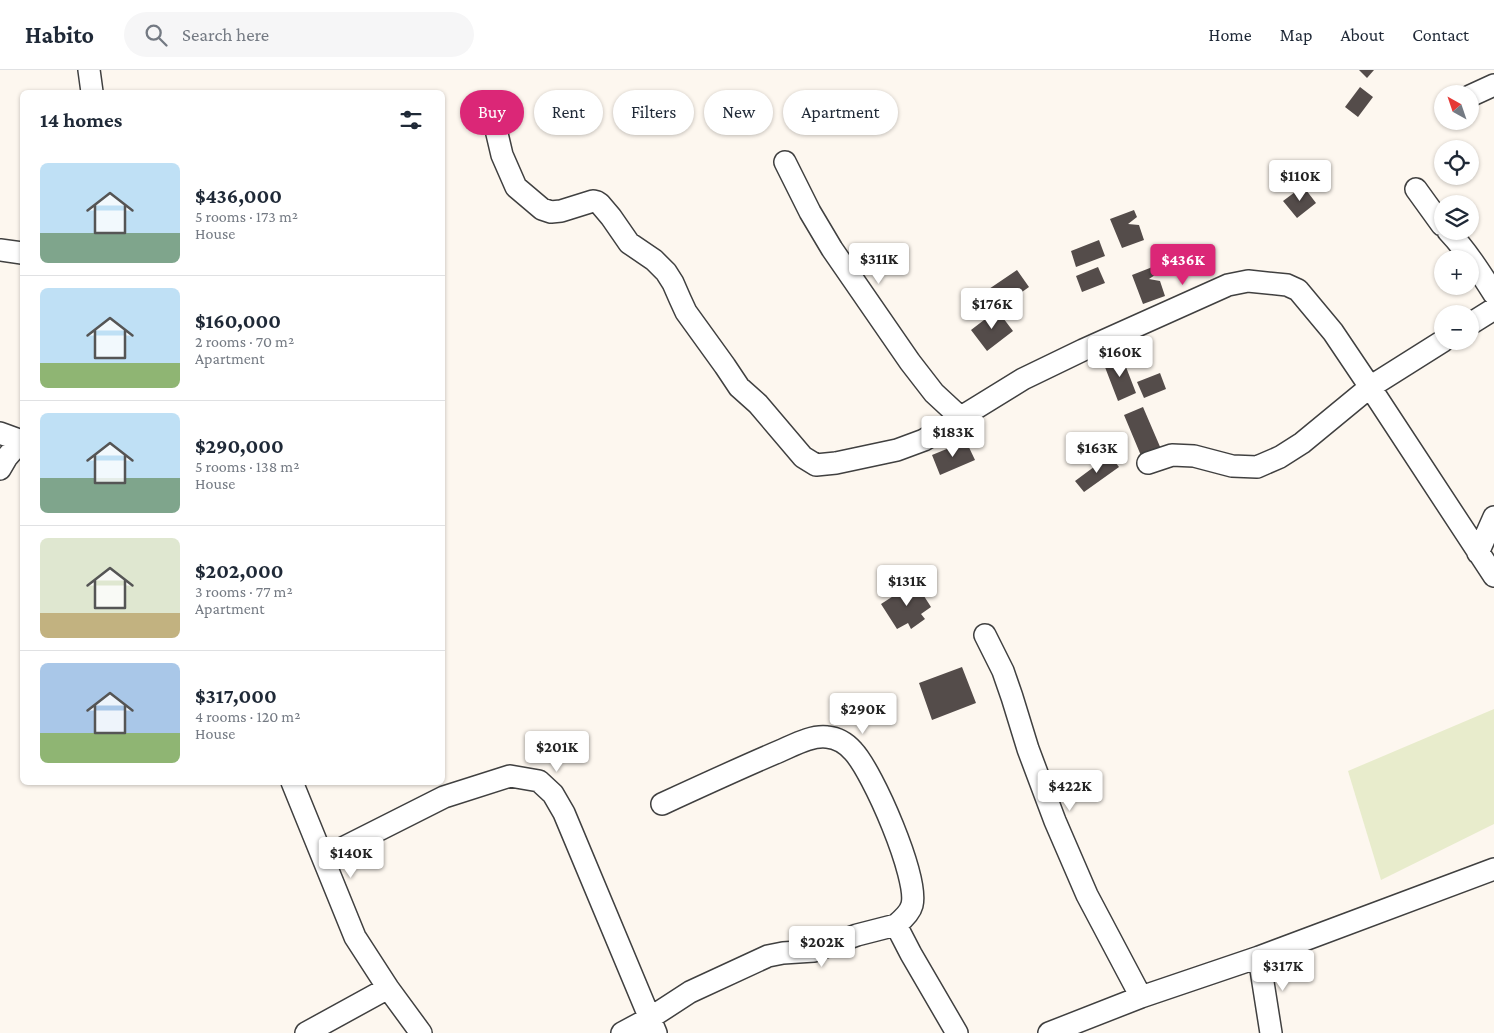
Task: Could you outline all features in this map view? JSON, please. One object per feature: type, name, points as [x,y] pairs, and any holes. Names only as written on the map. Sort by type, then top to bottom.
[{"type":"street","points":[[89,70],[92,90]]},
{"type":"street","points":[[1479,92],[1494,85]]},
{"type":"street","points":[[497,135],[502,154],[516,187],[542,209],[551,212],[561,211],[597,202],[611,217],[629,243],[654,260],[666,272],[686,312],[739,387],[758,404],[803,456],[816,466],[896,450],[924,440],[1023,380],[1082,350],[1228,285],[1248,281],[1287,286],[1298,290],[1332,332],[1370,387],[1494,576]]},
{"type":"street","points":[[785,162],[810,212],[832,249],[910,362],[934,393],[961,418]]},
{"type":"street","points":[[1416,189],[1434,214]]},
{"type":"street","points":[[1455,240],[1494,294]]},
{"type":"street","points":[[0,250],[20,253]]},
{"type":"street","points":[[1479,318],[1494,309]]},
{"type":"street","points":[[1148,463],[1172,455],[1194,456],[1232,466],[1257,467],[1280,457],[1302,443],[1370,387],[1434,346]]},
{"type":"street","points":[[0,433],[20,440]]},
{"type":"street","points":[[0,469],[7,457],[20,443]]},
{"type":"street","points":[[1478,553],[1494,517]]},
{"type":"street","points":[[985,635],[1003,671],[1054,821],[1087,895],[1141,997]]},
{"type":"street","points":[[622,1033],[653,1026],[690,992],[768,956],[814,951],[857,935],[896,925],[905,918],[912,907],[914,896],[898,839],[882,800],[854,751],[840,740],[825,736],[808,740],[662,804]]},
{"type":"street","points":[[323,858],[444,797],[510,776],[539,781],[553,794],[564,813],[653,1026]]},
{"type":"street","points":[[293,785],[355,937],[388,988],[422,1033]]},
{"type":"street","points":[[1050,1033],[1141,997],[1259,957],[1494,869]]},
{"type":"street","points":[[896,925],[957,1033]]},
{"type":"street","points":[[1259,957],[1271,1033]]},
{"type":"street","points":[[306,1033],[388,988]]},
{"type":"green space","points":[[1494,709],[1494,824],[1381,880],[1348,771]]},
{"type":"building","points":[[1359,70],[1374,70],[1367,78]]},
{"type":"building","points":[[1360,87],[1373,97],[1358,117],[1345,107]]},
{"type":"building","points":[[1303,186],[1316,203],[1297,218],[1283,201]]},
{"type":"building","points":[[1134,210],[1137,217],[1128,224],[1139,225],[1144,240],[1122,248],[1110,219]]},
{"type":"building","points":[[1099,240],[1105,256],[1076,267],[1071,251]]},
{"type":"building","points":[[1155,266],[1158,273],[1149,279],[1160,281],[1165,296],[1143,304],[1132,275]]},
{"type":"building","points":[[1098,267],[1105,283],[1082,292],[1076,276]]},
{"type":"building","points":[[1017,270],[1029,287],[998,309],[986,291]]},
{"type":"building","points":[[997,310],[1013,331],[987,351],[971,330]]},
{"type":"building","points":[[1121,354],[1136,393],[1118,401],[1103,362]]},
{"type":"building","points":[[1160,373],[1166,389],[1144,398],[1137,382]]},
{"type":"building","points":[[1143,407],[1161,449],[1142,458],[1124,415]]},
{"type":"building","points":[[966,441],[975,460],[940,475],[932,455]]},
{"type":"building","points":[[1110,455],[1119,467],[1084,492],[1075,481]]},
{"type":"building","points":[[915,582],[931,607],[921,614],[925,619],[911,629],[908,623],[897,629],[881,604]]},
{"type":"building","points":[[962,667],[976,703],[932,720],[919,683]]}]
